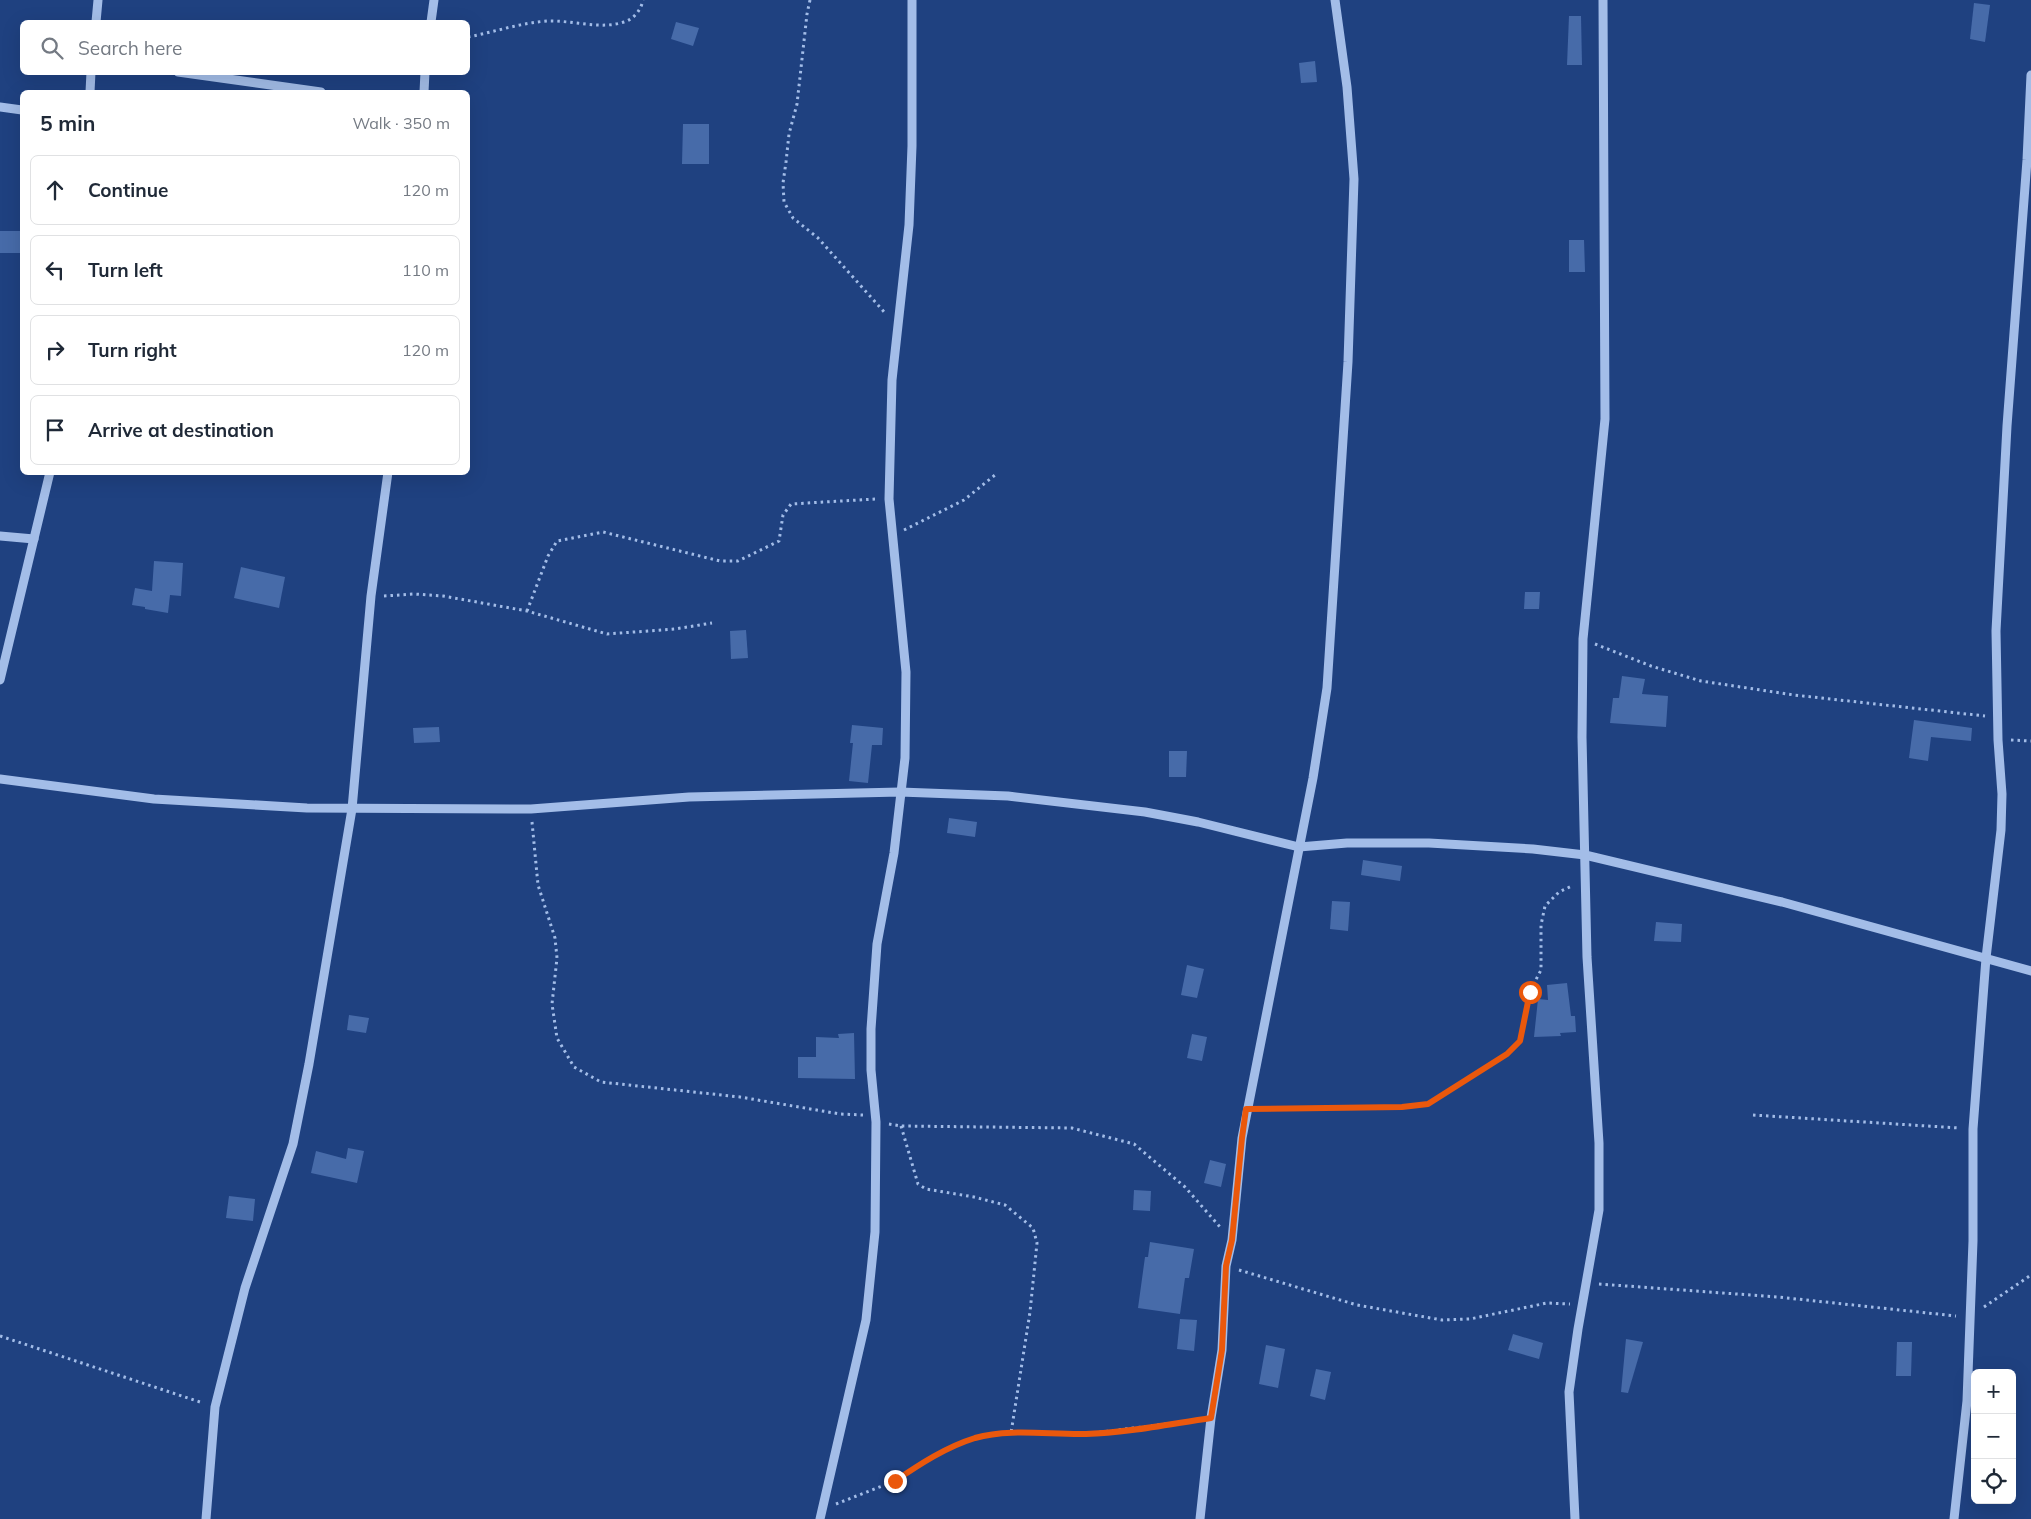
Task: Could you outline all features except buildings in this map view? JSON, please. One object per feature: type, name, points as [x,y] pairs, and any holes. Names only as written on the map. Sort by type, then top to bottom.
[{"type":"street","points":[[96,20],[98,0]]},
{"type":"street","points":[[430,20],[434,0]]},
{"type":"street","points":[[820,1519],[866,1320],[875,1232],[876,1122],[871,1070],[872,1010],[877,944],[894,853],[905,758],[906,672],[889,499],[892,380],[909,226],[912,146],[912,0]]},
{"type":"street","points":[[1200,1519],[1211,1418],[1222,1350],[1226,1266],[1232,1240],[1246,1109],[1313,778],[1327,688],[1348,362],[1354,179],[1347,87],[1335,0]]},
{"type":"street","points":[[1576,1519],[1569,1392],[1599,1210],[1599,1143],[1587,958],[1582,639],[1605,419],[1603,0]]},
{"type":"street","points":[[90,90],[91,75]]},
{"type":"street","points":[[199,75],[307,90]]},
{"type":"street","points":[[424,90],[425,75]]},
{"type":"street","points":[[1954,1519],[1967,1401],[1973,1241],[1972,1128],[1986,958],[2001,830],[2002,794],[1997,718],[1996,631],[2031,76]]},
{"type":"street","points":[[0,107],[20,110]]},
{"type":"street","points":[[0,680],[49,475]]},
{"type":"street","points":[[206,1519],[215,1407],[245,1288],[293,1144],[309,1064],[352,809],[371,596],[388,475]]},
{"type":"street","points":[[0,536],[34,539]]},
{"type":"street","points":[[0,779],[154,799],[352,809],[530,809],[689,797],[900,792],[1008,796],[1128,810],[1198,822],[1299,847],[1347,843],[1429,843],[1533,849],[1585,856],[1782,902],[2031,971]]},
{"type":"path","points":[[470,37],[531,22],[550,21],[616,25],[627,22],[634,16],[641,8],[643,0]]},
{"type":"path","points":[[810,0],[797,104],[789,134],[783,183],[784,202],[793,218],[818,238],[897,326]]},
{"type":"path","points":[[892,535],[964,500],[995,475]]},
{"type":"path","points":[[527,611],[548,556],[557,541],[604,532],[720,561],[738,561],[779,541],[783,514],[791,504],[889,499]]},
{"type":"path","points":[[371,596],[414,594],[443,596],[527,611],[607,634],[675,629],[712,623]]},
{"type":"path","points":[[1582,639],[1651,666],[1701,681],[1794,695],[1997,718]]},
{"type":"path","points":[[1998,740],[2031,741]]},
{"type":"path","points":[[530,809],[538,885],[555,938],[556,958],[552,1004],[557,1038],[574,1067],[601,1082],[740,1097],[840,1114],[869,1116],[876,1122],[901,1126],[1072,1128],[1134,1144],[1184,1187],[1232,1240]]},
{"type":"path","points":[[1246,1109],[1402,1107],[1428,1104],[1507,1054],[1520,1041],[1530,992],[1541,970],[1541,925],[1545,906],[1559,892],[1586,878]]},
{"type":"path","points":[[1753,1115],[1972,1128]]},
{"type":"path","points":[[901,1126],[918,1184],[938,1192],[974,1197],[1005,1205],[1033,1228],[1037,1243],[1030,1312],[1011,1433]]},
{"type":"path","points":[[1226,1266],[1356,1305],[1442,1320],[1470,1318],[1547,1303],[1582,1304]]},
{"type":"path","points":[[1586,1283],[1778,1297],[1970,1317],[2031,1275]]},
{"type":"path","points":[[0,1336],[215,1407]]},
{"type":"path","points":[[822,1509],[895,1481],[931,1458],[960,1443],[978,1437],[1011,1433],[1086,1434],[1211,1418]]},
{"type":"route","points":[[895,1481],[931,1458],[960,1443],[978,1437],[1011,1433],[1086,1434],[1211,1418],[1222,1350],[1226,1266],[1232,1240],[1246,1109],[1402,1107],[1428,1104],[1447,1094],[1518,1045],[1530,992]]}]
